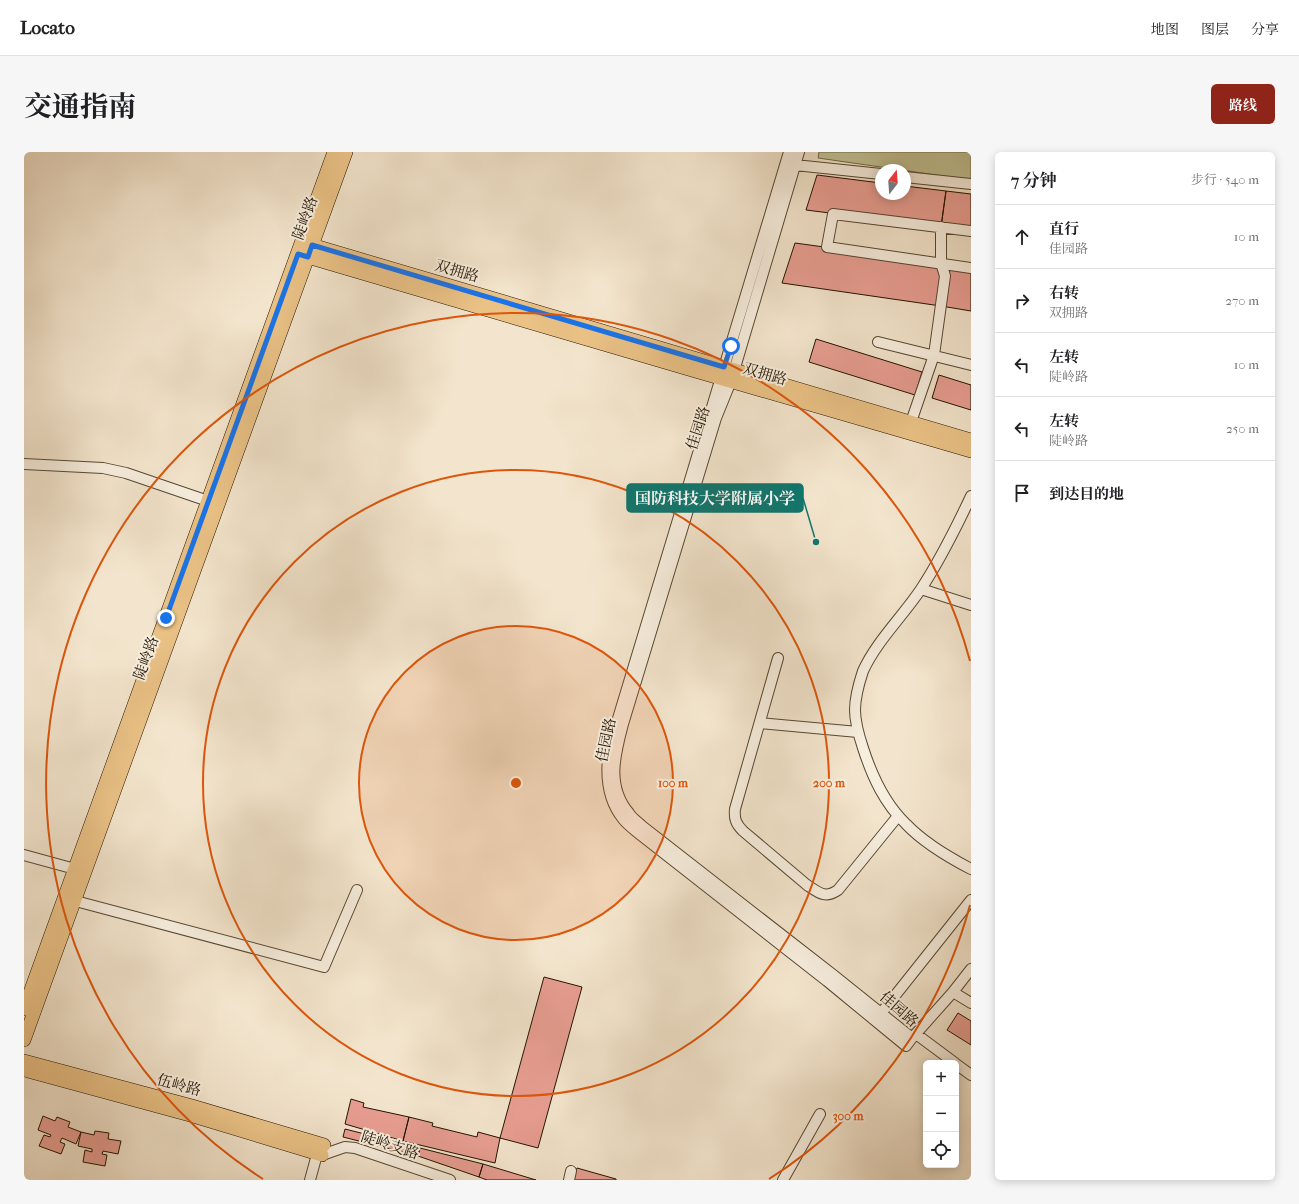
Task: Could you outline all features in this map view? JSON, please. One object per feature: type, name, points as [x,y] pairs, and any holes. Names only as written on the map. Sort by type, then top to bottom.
[{"type":"main road","name":"陡岭路","points":[[24,1009],[69,900],[214,520],[305,249],[334,152]]},
{"type":"main road","name":"陡岭路","points":[[24,1040],[69,900],[75,868],[208,501],[305,249],[346,152]]},
{"type":"main road","name":"双拥路","points":[[305,249],[728,374],[971,451]]},
{"type":"main road","name":"双拥路","points":[[728,374],[911,422],[971,440]]},
{"type":"main road","name":"伍岭路","points":[[24,1061],[192,1106],[321,1149]]},
{"type":"main road","name":"伍岭路","points":[[24,1070],[321,1149]]},
{"type":"street","name":"佳园路","points":[[728,374],[789,152]]},
{"type":"street","name":"佳园路","points":[[799,152],[610,745],[606,766],[607,779],[615,806],[623,819],[636,832],[878,1017],[914,1036],[949,1060]]},
{"type":"street","points":[[795,165],[875,173]]},
{"type":"street","points":[[911,178],[971,184]]},
{"type":"street","points":[[971,231],[833,214],[827,247],[971,268]]},
{"type":"street","points":[[911,422],[934,355],[945,276],[941,263],[941,227]]},
{"type":"street","points":[[878,342],[971,365]]},
{"type":"street","points":[[24,464],[111,469],[208,501]]},
{"type":"street","points":[[971,496],[953,534],[921,589],[873,654],[863,672],[857,691],[855,710],[858,732],[870,767],[888,804],[906,824],[929,844],[971,869]]},
{"type":"street","points":[[921,589],[971,605]]},
{"type":"street","points":[[778,658],[735,808],[734,820],[743,831],[818,892],[831,894],[838,890],[898,816]]},
{"type":"street","points":[[760,723],[858,732]]},
{"type":"street","points":[[24,855],[75,868]]},
{"type":"street","points":[[69,900],[324,967],[357,890]]},
{"type":"street","points":[[878,1017],[971,900]]},
{"type":"street","points":[[914,1036],[971,969]]},
{"type":"street","points":[[953,992],[971,1003]]},
{"type":"street","name":"佳园路","points":[[959,1067],[971,1075]]},
{"type":"street","points":[[782,1180],[820,1114]]},
{"type":"street","name":"陡岭支路","points":[[321,1149],[345,1147],[355,1148],[450,1180]]},
{"type":"street","points":[[310,1180],[321,1149]]},
{"type":"street","points":[[315,1180],[321,1149]]},
{"type":"green space","points":[[819,152],[971,152],[971,180],[911,171],[911,164],[875,164],[875,166],[818,158]]},
{"type":"building","points":[[817,175],[875,182],[875,200],[911,200],[911,187],[946,191],[941,227],[806,210]]},
{"type":"building","points":[[946,191],[971,194],[971,231],[941,227]]},
{"type":"building","points":[[795,243],[941,263],[941,306],[782,283]]},
{"type":"building","points":[[941,263],[971,268],[971,311],[941,306]]},
{"type":"building","points":[[816,339],[922,372],[915,395],[809,362]]},
{"type":"building","points":[[939,375],[971,385],[971,410],[932,398]]},
{"type":"building","points":[[544,977],[582,987],[538,1148],[500,1138]]},
{"type":"building","points":[[958,1013],[971,1021],[971,1045],[947,1030]]},
{"type":"building","points":[[351,1099],[364,1103],[363,1107],[409,1117],[403,1141],[345,1124]]},
{"type":"building","points":[[43,1116],[55,1121],[57,1117],[70,1122],[68,1127],[81,1132],[76,1144],[62,1138],[60,1142],[65,1144],[61,1154],[39,1146],[44,1135],[50,1137],[51,1135],[38,1130]]},
{"type":"building","points":[[409,1117],[433,1123],[432,1126],[477,1137],[478,1132],[500,1138],[495,1163],[403,1141]]},
{"type":"building","points":[[345,1129],[420,1148],[418,1156],[343,1137]]},
{"type":"building","points":[[95,1131],[109,1133],[108,1139],[121,1141],[118,1154],[103,1151],[102,1154],[107,1155],[105,1166],[83,1162],[85,1150],[92,1152],[92,1149],[78,1146],[81,1132],[94,1135]]},
{"type":"building","points":[[420,1148],[483,1164],[479,1177],[418,1156]]},
{"type":"building","points":[[483,1164],[536,1180],[487,1180],[479,1177]]},
{"type":"building","points":[[577,1168],[616,1179],[616,1180],[573,1180]]},
{"type":"place","name":"国防科技大学附属小学","points":[[816,542]]},
{"type":"route","points":[[166,618],[298,254],[308,257],[312,245],[724,367],[731,346]]}]
